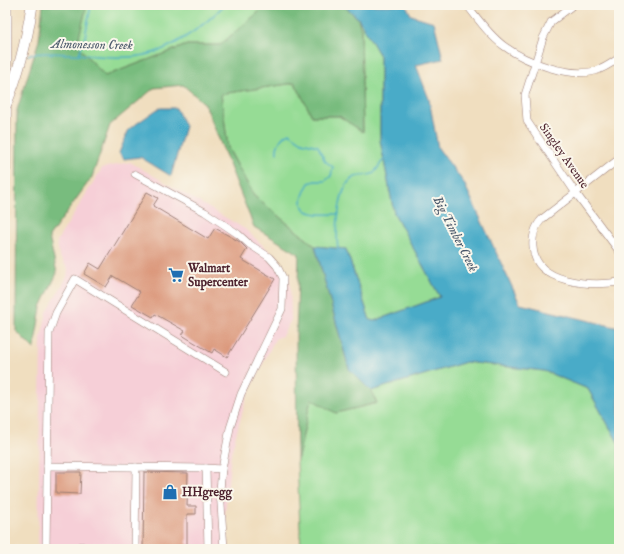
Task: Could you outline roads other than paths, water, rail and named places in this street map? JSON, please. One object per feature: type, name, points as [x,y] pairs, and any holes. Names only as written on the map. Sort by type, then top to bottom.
[{"type":"highway","points":[[5,168],[6,5]]},
{"type":"highway","points":[[5,106],[15,83],[25,48],[32,5]]},
{"type":"street","points":[[467,5],[488,32],[504,46],[535,62],[568,73],[586,73],[596,71],[619,58]]},
{"type":"street","name":"Singley Avenue","points":[[573,5],[551,22],[543,38],[525,94],[527,121],[575,192],[619,251]]},
{"type":"street","points":[[619,159],[575,192],[537,224],[532,244],[533,254],[538,265],[559,278],[588,284],[619,282]]},
{"type":"street","points":[[135,174],[205,212],[238,234],[249,244],[269,257],[277,266],[283,278],[282,309],[241,394],[230,428],[222,469],[220,490],[224,549]]},
{"type":"street","points":[[46,549],[49,333],[56,313],[75,279],[226,372]]},
{"type":"street","points":[[48,466],[222,469]]},
{"type":"street","points":[[135,549],[136,467]]},
{"type":"street","points":[[206,468],[208,549]]},
{"type":"water","name":"Big Timber Creek","points":[[343,5],[406,5],[411,15],[434,22],[443,59],[416,65],[429,99],[438,148],[464,183],[520,304],[619,328],[619,444],[588,389],[544,371],[466,362],[371,391],[349,369],[315,246],[346,249],[370,320],[374,321],[440,297],[394,213],[380,140],[380,56],[358,18]]},
{"type":"water","points":[[159,108],[176,108],[185,126],[171,176],[140,157],[124,159],[119,153],[129,129]]},
{"type":"waterway","points":[[79,54],[85,37],[91,5]]},
{"type":"waterway","name":"Almonesson Creek","points":[[28,55],[39,53],[109,57],[144,55],[165,48],[187,36],[208,20],[224,5]]},
{"type":"waterway","points":[[277,153],[277,147],[280,141],[289,133],[302,142],[318,146],[325,161],[333,167],[331,176],[325,181],[315,181],[309,183],[302,202],[303,208],[313,213],[339,214]]},
{"type":"waterway","points":[[338,250],[337,233],[339,212],[344,191],[348,183],[353,178],[358,176],[374,173],[384,159]]},
{"type":"place","name":"Walmart Supercenter","points":[[176,275]]},
{"type":"place","name":"HHgregg","points":[[170,492]]}]
